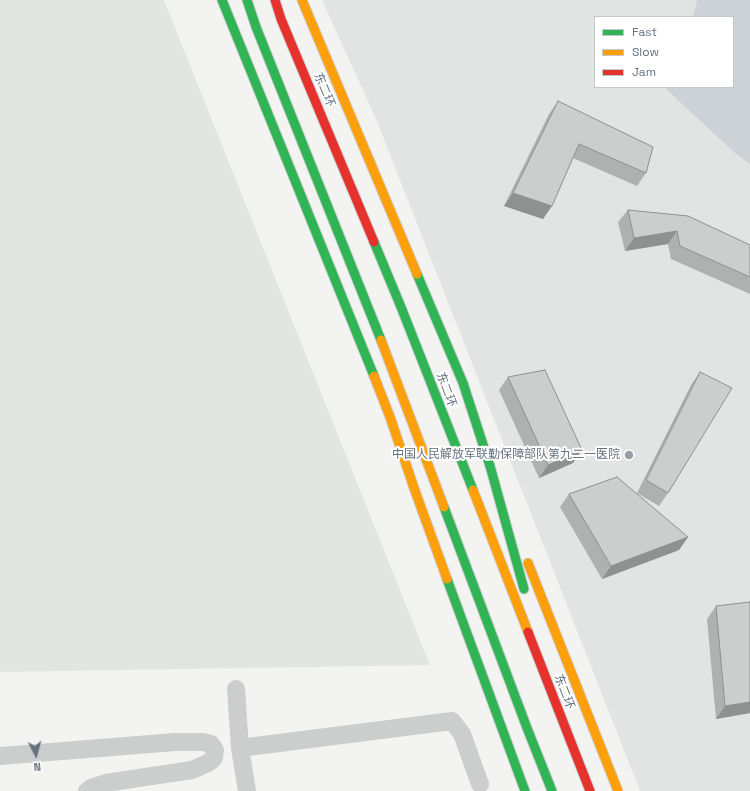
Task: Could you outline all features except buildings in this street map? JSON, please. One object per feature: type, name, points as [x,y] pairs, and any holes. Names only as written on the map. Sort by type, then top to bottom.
[{"type":"highway","points":[[222,0],[390,417],[414,488],[525,791]]},
{"type":"highway","points":[[247,0],[256,27],[371,312],[552,791]]},
{"type":"highway","name":"东二环","points":[[275,0],[281,19],[401,307],[590,791]]},
{"type":"highway","points":[[302,0],[464,383],[490,466],[528,601]]},
{"type":"highway","points":[[490,466],[618,791]]},
{"type":"highway","points":[[414,488],[457,580]]},
{"type":"highway","points":[[532,616],[557,705]]},
{"type":"highway","points":[[477,622],[527,728]]},
{"type":"street","points":[[236,689],[240,748],[247,791]]},
{"type":"street","points":[[240,748],[452,721],[462,734],[480,784]]},
{"type":"street","points":[[0,756],[175,742],[204,742],[211,744],[215,750],[214,758],[208,763],[192,770],[106,784],[93,787],[87,791]]},
{"type":"shaded area","points":[[0,0],[164,0],[430,665],[0,672]]},
{"type":"shaded area","name":"中国人民解放军联勤保障部队第九二一医院","points":[[322,0],[750,0],[750,791],[640,791],[376,119]]},
{"type":"shaded area","points":[[697,0],[750,0],[750,164],[735,153],[665,88],[734,88],[734,16],[693,16]]},
{"type":"traffic: fast","points":[[222,0],[374,376]]},
{"type":"traffic: fast","points":[[247,0],[256,27],[381,340]]},
{"type":"traffic: fast","points":[[374,242],[473,490]]},
{"type":"traffic: fast","points":[[417,274],[463,383],[490,466],[524,589]]},
{"type":"traffic: fast","points":[[444,507],[552,791]]},
{"type":"traffic: fast","points":[[447,579],[525,791]]},
{"type":"traffic: slow","points":[[302,0],[417,274]]},
{"type":"traffic: slow","points":[[381,340],[444,507]]},
{"type":"traffic: slow","points":[[374,376],[447,579]]},
{"type":"traffic: slow","points":[[473,490],[528,632]]},
{"type":"traffic: slow","points":[[528,563],[618,791]]},
{"type":"traffic: jam","points":[[275,0],[281,19],[374,242]]},
{"type":"traffic: jam","points":[[528,632],[590,791]]},
{"type":"place","name":"中国人民解放军联勤保障部队第九二一医院","points":[[629,455]]}]
